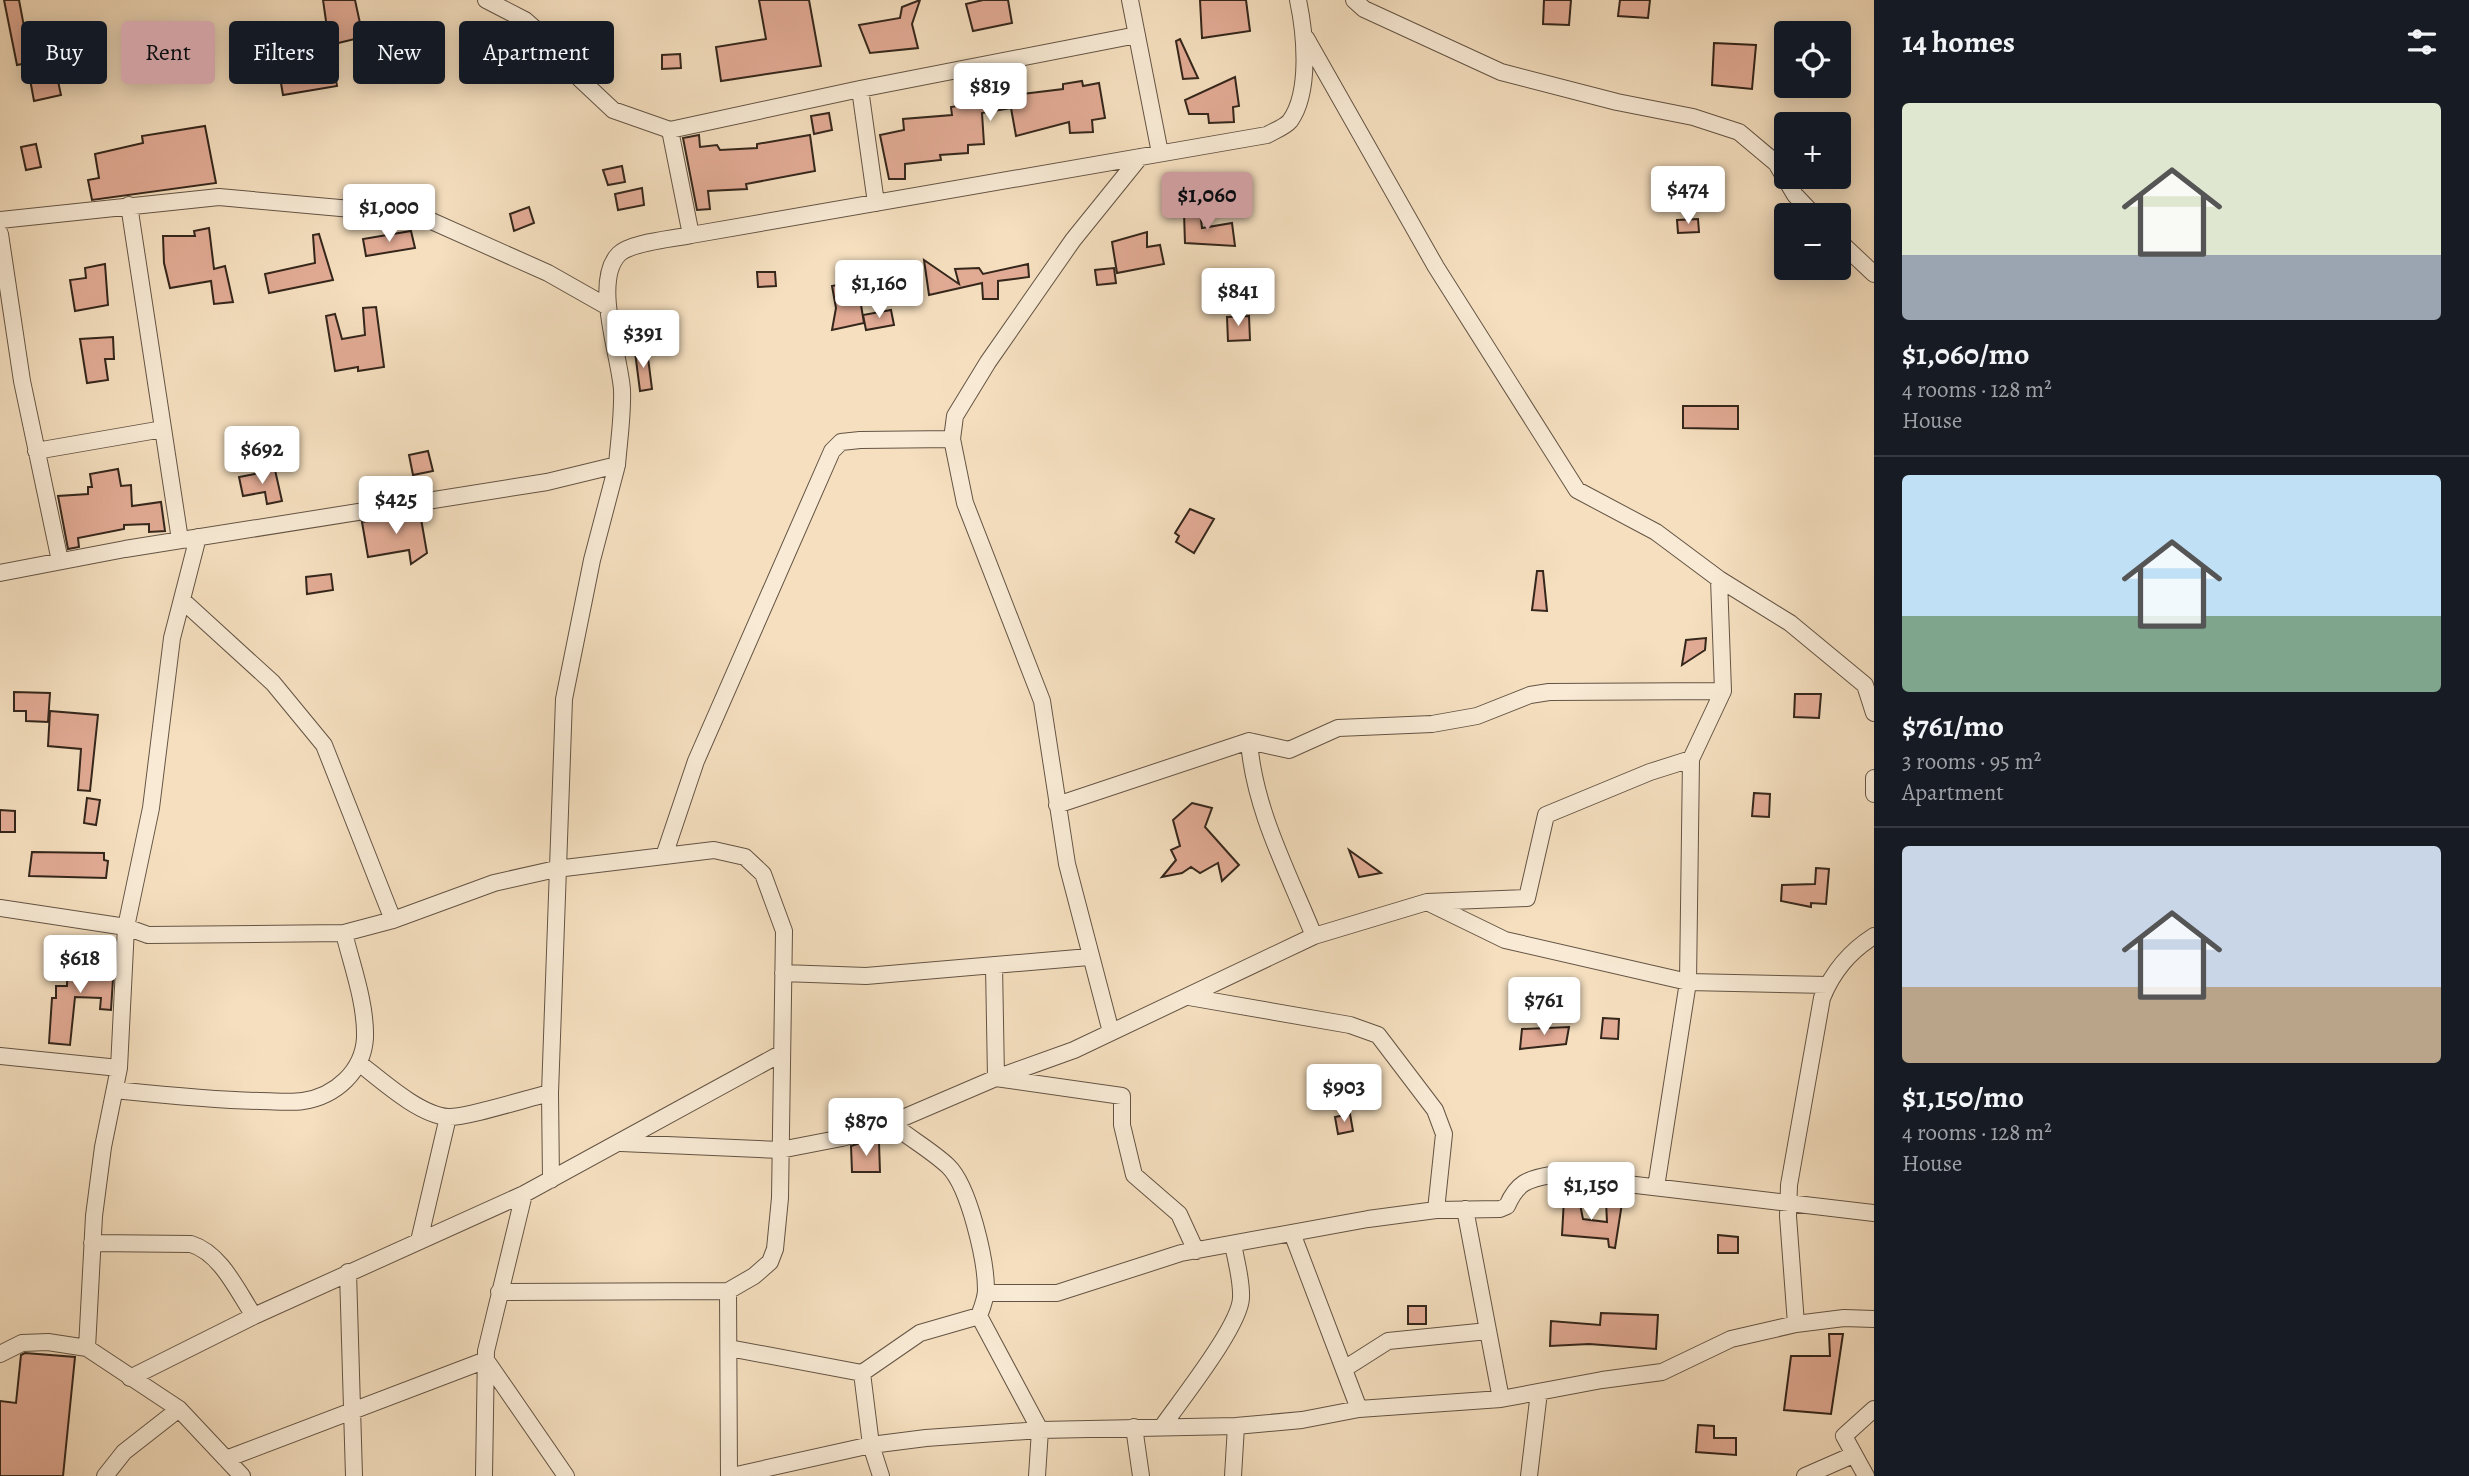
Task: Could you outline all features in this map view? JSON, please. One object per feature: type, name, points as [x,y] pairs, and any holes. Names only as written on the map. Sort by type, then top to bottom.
[{"type":"street","points":[[486,0],[525,20],[558,49],[580,79],[613,110],[670,130],[860,89],[1137,35]]},
{"type":"street","points":[[1130,0],[1160,153]]},
{"type":"street","points":[[1298,0],[1306,38],[1436,267],[1577,490],[1656,532],[1718,579],[1790,623],[1865,685],[1874,713]]},
{"type":"street","points":[[1354,0],[1364,9],[1501,72],[1617,102],[1693,117],[1739,132],[1776,163],[1803,203]]},
{"type":"street","points":[[551,1180],[550,1093],[556,869],[565,699],[592,559],[617,465],[622,390],[608,307],[609,270],[620,253],[636,246],[691,235],[1266,135],[1289,123],[1298,106],[1306,38]]},
{"type":"street","points":[[860,89],[876,203]]},
{"type":"street","points":[[670,130],[691,235]]},
{"type":"street","points":[[1111,1032],[1089,957],[1057,804],[1042,701],[965,503],[953,439],[955,416],[988,362],[1073,240],[1140,157]]},
{"type":"street","points":[[0,220],[219,197],[418,215],[548,273],[608,307]]},
{"type":"street","points":[[130,205],[180,540]]},
{"type":"street","points":[[0,234],[8,342],[36,450],[60,561]]},
{"type":"street","points":[[1851,252],[1874,274]]},
{"type":"street","points":[[36,450],[163,429]]},
{"type":"street","points":[[664,856],[696,761],[832,450],[841,442],[860,440],[953,439]]},
{"type":"street","points":[[0,573],[198,537],[547,482],[617,465]]},
{"type":"street","points":[[87,1348],[92,1242],[103,1147],[119,1068],[126,928],[151,808],[172,638],[198,537]]},
{"type":"street","points":[[1656,1187],[1688,982],[1691,759],[1723,691],[1718,579]]},
{"type":"street","points":[[182,600],[273,683],[324,745],[393,920]]},
{"type":"street","points":[[1057,804],[1249,741],[1289,750],[1338,728],[1432,723],[1466,718],[1530,695],[1549,692],[1723,691]]},
{"type":"street","points":[[1249,741],[1260,804],[1314,936]]},
{"type":"street","points":[[621,1143],[780,1150],[842,1138],[891,1123],[996,1078],[1074,1050],[1314,936],[1427,902],[1527,898],[1546,815],[1650,772],[1691,759]]},
{"type":"street","points":[[1874,778],[1874,794]]},
{"type":"street","points":[[0,908],[126,928],[148,935],[344,933],[393,920],[494,883],[556,869],[715,850],[745,857],[763,874],[784,931],[780,1150],[775,1249],[770,1262],[754,1276],[728,1291],[499,1292]]},
{"type":"street","points":[[1427,902],[1505,940],[1688,982],[1828,985]]},
{"type":"street","points":[[115,1090],[219,1100],[304,1101],[328,1092],[350,1079],[359,1063],[365,1040],[365,1015],[344,933]]},
{"type":"street","points":[[1796,1324],[1788,1203],[1822,998],[1832,974],[1857,947],[1874,936]]},
{"type":"street","points":[[783,973],[866,976],[1089,957]]},
{"type":"street","points":[[994,965],[996,1078]]},
{"type":"street","points":[[1189,997],[1350,1024],[1378,1035],[1435,1110],[1444,1134],[1436,1210]]},
{"type":"street","points":[[131,1378],[254,1316],[524,1194],[782,1053]]},
{"type":"street","points":[[0,1056],[119,1068]]},
{"type":"street","points":[[359,1063],[399,1093],[426,1109],[448,1117],[550,1093]]},
{"type":"street","points":[[996,1078],[1122,1096],[1122,1125],[1134,1175],[1179,1214],[1196,1251]]},
{"type":"street","points":[[419,1241],[448,1117]]},
{"type":"street","points":[[891,1123],[947,1165],[958,1178],[982,1258],[986,1293],[979,1316],[1041,1430],[1037,1476]]},
{"type":"street","points":[[986,1293],[1057,1293],[1196,1251],[1436,1210],[1507,1206],[1519,1185],[1528,1178],[1551,1175],[1874,1213]]},
{"type":"street","points":[[484,1476],[486,1360],[499,1292],[524,1194]]},
{"type":"street","points":[[1465,1209],[1501,1399]]},
{"type":"street","points":[[1292,1233],[1359,1409]]},
{"type":"street","points":[[92,1242],[191,1244],[202,1247],[213,1257],[254,1316]]},
{"type":"street","points":[[1162,1427],[1206,1364],[1239,1308],[1241,1296],[1233,1244]]},
{"type":"street","points":[[348,1272],[354,1476]]},
{"type":"street","points":[[728,1291],[730,1476],[762,1473],[871,1445],[1041,1430],[1236,1426],[1302,1420],[1359,1409],[1501,1399],[1662,1372],[1731,1339],[1796,1324],[1844,1318],[1874,1319]]},
{"type":"street","points":[[729,1348],[862,1373],[920,1333],[979,1316]]},
{"type":"street","points":[[1344,1369],[1388,1341],[1488,1331]]},
{"type":"street","points":[[0,1354],[22,1343],[48,1342],[87,1348],[179,1409],[242,1476]]},
{"type":"street","points":[[226,1459],[486,1360]]},
{"type":"street","points":[[486,1360],[566,1476]]},
{"type":"street","points":[[862,1373],[871,1445],[881,1476]]},
{"type":"street","points":[[1529,1476],[1539,1392]]},
{"type":"street","points":[[104,1476],[124,1452],[179,1409]]},
{"type":"street","points":[[1866,1476],[1844,1436],[1874,1409]]},
{"type":"street","points":[[1233,1476],[1236,1426]]},
{"type":"street","points":[[1134,1427],[1141,1476]]},
{"type":"street","points":[[1805,1476],[1853,1455]]},
{"type":"building","points":[[4,0],[19,0],[23,21],[21,64],[17,65]]},
{"type":"building","points":[[323,0],[355,0],[360,21],[353,21],[353,39],[339,43],[339,21],[326,21]]},
{"type":"building","points":[[759,0],[809,0],[821,66],[721,81],[716,47],[766,39]]},
{"type":"building","points":[[920,0],[912,24],[918,48],[870,53],[859,25],[900,18],[902,7]]},
{"type":"building","points":[[983,0],[1008,0],[1012,23],[973,31],[966,4]]},
{"type":"building","points":[[1200,0],[1246,0],[1250,31],[1202,38]]},
{"type":"building","points":[[1544,0],[1571,0],[1569,25],[1543,24]]},
{"type":"building","points":[[1620,0],[1650,0],[1648,18],[1618,16]]},
{"type":"building","points":[[1180,39],[1198,78],[1183,79],[1176,41]]},
{"type":"building","points":[[1714,43],[1756,45],[1752,89],[1712,85]]},
{"type":"building","points":[[680,54],[681,68],[662,69],[662,55]]},
{"type":"building","points":[[1235,77],[1239,106],[1233,107],[1234,122],[1209,123],[1208,114],[1189,114],[1185,100]]},
{"type":"building","points":[[1082,81],[1083,86],[1099,83],[1105,118],[1092,120],[1093,132],[1070,133],[1069,122],[1016,136],[1011,108],[982,113],[984,144],[968,145],[968,153],[940,155],[941,160],[905,164],[905,179],[889,179],[880,135],[904,130],[903,119],[952,115],[951,107],[976,103],[975,88],[988,87],[989,98],[1063,89],[1063,84]]},
{"type":"building","points":[[31,84],[59,84],[61,95],[34,101]]},
{"type":"building","points":[[281,84],[337,84],[337,86],[283,95]]},
{"type":"building","points":[[829,113],[832,130],[814,134],[811,116]]},
{"type":"building","points":[[205,126],[216,183],[92,200],[88,180],[99,178],[95,154],[143,143],[142,136]]},
{"type":"building","points":[[699,135],[700,147],[717,145],[720,150],[757,148],[757,144],[810,135],[815,171],[746,184],[747,189],[708,191],[710,209],[697,210],[683,138]]},
{"type":"building","points":[[36,144],[41,167],[26,170],[21,147]]},
{"type":"building","points":[[622,166],[625,182],[608,185],[603,170]]},
{"type":"building","points":[[642,188],[644,205],[618,210],[615,194]]},
{"type":"building","points":[[529,207],[534,223],[514,231],[510,214]]},
{"type":"building","points":[[1200,210],[1202,228],[1232,223],[1235,246],[1185,243],[1184,213]]},
{"type":"building","points":[[1698,219],[1699,232],[1678,233],[1677,220]]},
{"type":"building","points":[[209,228],[214,269],[225,266],[233,302],[214,304],[211,281],[170,288],[164,263],[163,236],[195,236],[194,231]]},
{"type":"building","points":[[411,231],[415,248],[366,256],[363,239]]},
{"type":"building","points":[[1147,232],[1147,247],[1160,245],[1164,264],[1117,273],[1112,242]]},
{"type":"building","points":[[319,234],[333,280],[269,293],[265,274],[315,263],[313,235]]},
{"type":"building","points":[[924,260],[959,284],[955,269],[979,268],[983,274],[1028,264],[1029,277],[998,281],[998,299],[983,299],[982,283],[929,295]]},
{"type":"building","points":[[105,264],[108,305],[75,311],[70,280],[86,278],[85,268]]},
{"type":"building","points":[[1114,268],[1116,283],[1097,285],[1095,270]]},
{"type":"building","points":[[757,272],[775,272],[776,286],[758,287]]},
{"type":"building","points":[[857,281],[864,323],[832,330],[836,308],[832,286]]},
{"type":"building","points":[[376,307],[384,367],[358,371],[358,367],[335,371],[326,316],[335,314],[342,339],[365,335],[363,308]]},
{"type":"building","points":[[891,310],[894,325],[866,330],[863,315]]},
{"type":"building","points":[[1249,316],[1250,340],[1228,341],[1227,317]]},
{"type":"building","points":[[113,337],[114,359],[105,359],[108,380],[87,383],[80,339]]},
{"type":"building","points":[[647,350],[652,389],[640,391],[635,352]]},
{"type":"building","points":[[1683,406],[1738,406],[1738,429],[1683,428]]},
{"type":"building","points":[[428,451],[433,471],[413,475],[409,455]]},
{"type":"building","points":[[118,469],[121,486],[131,485],[132,506],[161,502],[165,531],[149,532],[149,524],[124,525],[124,529],[78,538],[79,547],[68,549],[58,496],[88,494],[88,487],[92,487],[90,474]]},
{"type":"building","points":[[275,470],[282,501],[267,504],[265,492],[243,496],[239,477]]},
{"type":"building","points":[[1190,509],[1214,519],[1194,553],[1176,542],[1179,536],[1175,533]]},
{"type":"building","points":[[420,513],[427,553],[411,564],[409,550],[368,557],[362,522]]},
{"type":"building","points":[[1537,571],[1543,571],[1547,611],[1532,610]]},
{"type":"building","points":[[331,574],[333,590],[307,594],[306,577]]},
{"type":"building","points":[[1706,638],[1705,650],[1682,665],[1686,640]]},
{"type":"building","points":[[14,692],[50,693],[48,722],[26,721],[26,711],[14,711]]},
{"type":"building","points":[[1795,694],[1821,694],[1819,718],[1794,717]]},
{"type":"building","points":[[50,711],[98,715],[90,791],[78,790],[81,749],[48,746]]},
{"type":"building","points":[[1754,793],[1770,794],[1769,817],[1752,816]]},
{"type":"building","points":[[87,798],[100,800],[96,825],[84,823]]},
{"type":"building","points":[[1192,803],[1212,808],[1205,827],[1239,865],[1222,881],[1218,863],[1200,873],[1191,867],[1182,873],[1162,877],[1176,860],[1171,850],[1180,846],[1173,820]]},
{"type":"building","points":[[0,810],[15,811],[15,832],[0,832]]},
{"type":"building","points":[[1349,850],[1381,873],[1359,877]]},
{"type":"building","points":[[32,852],[104,853],[104,860],[108,861],[106,878],[29,876]]},
{"type":"building","points":[[1816,868],[1829,869],[1826,904],[1811,903],[1811,907],[1781,901],[1782,885],[1815,884]]},
{"type":"building","points":[[68,957],[114,963],[111,1010],[100,1009],[101,998],[75,997],[70,1045],[49,1043],[52,998],[56,998],[56,986],[67,986]]},
{"type":"building","points":[[1603,1018],[1619,1019],[1618,1039],[1601,1038]]},
{"type":"building","points":[[1569,1027],[1566,1044],[1520,1049],[1522,1029]]},
{"type":"building","points":[[1350,1114],[1353,1131],[1338,1134],[1335,1117]]},
{"type":"building","points":[[879,1143],[880,1172],[852,1172],[851,1146]]},
{"type":"building","points":[[1564,1199],[1579,1199],[1583,1219],[1607,1222],[1606,1201],[1622,1203],[1615,1248],[1609,1247],[1608,1239],[1562,1235]]},
{"type":"building","points":[[1718,1235],[1738,1237],[1738,1253],[1718,1253]]},
{"type":"building","points":[[1408,1306],[1426,1306],[1426,1324],[1408,1324]]},
{"type":"building","points":[[1601,1313],[1658,1315],[1656,1349],[1589,1344],[1550,1346],[1551,1321],[1600,1325]]},
{"type":"building","points":[[1829,1334],[1843,1334],[1831,1414],[1784,1410],[1791,1356],[1830,1356]]},
{"type":"building","points":[[25,1353],[75,1357],[63,1476],[0,1476],[0,1401],[16,1403],[21,1355]]},
{"type":"building","points":[[1698,1425],[1714,1426],[1714,1438],[1736,1438],[1736,1455],[1696,1452]]}]
